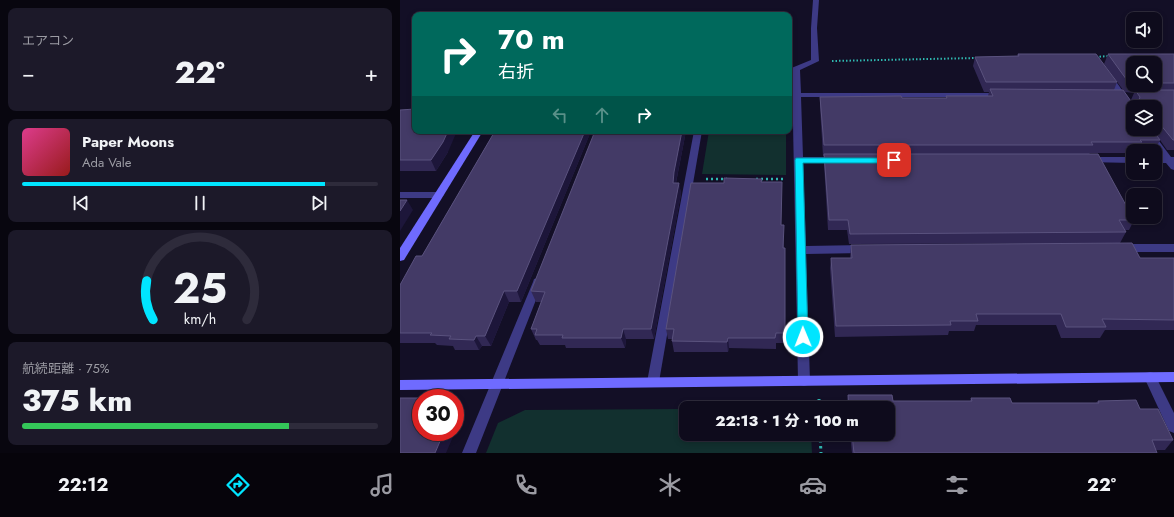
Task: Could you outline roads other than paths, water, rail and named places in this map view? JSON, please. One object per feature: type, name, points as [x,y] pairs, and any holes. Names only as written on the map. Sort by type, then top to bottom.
[{"type":"street","points":[[804,381],[797,95],[793,70],[815,60],[814,28],[816,0]]},
{"type":"street","points":[[1102,67],[1126,101]]},
{"type":"street","points":[[797,95],[1011,95]]},
{"type":"street","points":[[400,257],[477,134]]},
{"type":"street","points":[[653,382],[697,134]]},
{"type":"street","points":[[1151,136],[1172,163]]},
{"type":"street","points":[[799,160],[847,160]]},
{"type":"street","points":[[1077,160],[1126,160]]},
{"type":"street","points":[[1162,161],[1172,163]]},
{"type":"street","points":[[400,195],[439,195]]},
{"type":"street","points":[[1110,248],[1174,248]]},
{"type":"street","points":[[801,250],[872,249]]},
{"type":"street","points":[[469,453],[542,272]]},
{"type":"street","points":[[1150,377],[1174,427]]},
{"type":"street","points":[[400,385],[1174,377]]}]
